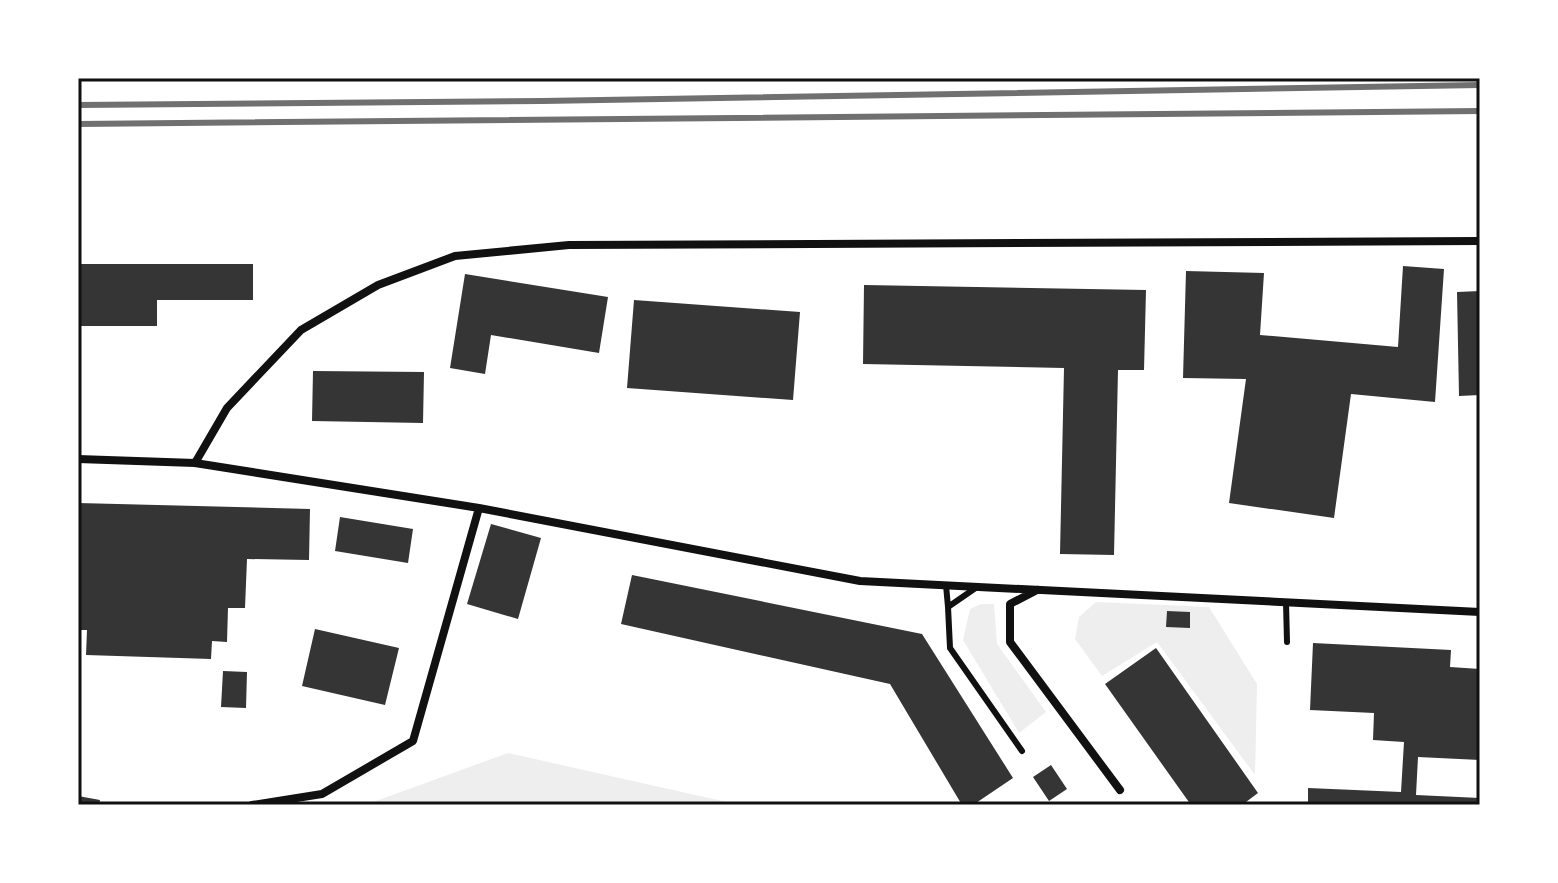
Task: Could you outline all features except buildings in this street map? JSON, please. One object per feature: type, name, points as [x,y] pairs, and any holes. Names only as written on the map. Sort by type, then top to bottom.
[{"type":"street","points":[[195,463],[227,408],[301,330],[378,285],[455,256],[569,245],[1480,241]]},
{"type":"street","points":[[78,459],[195,463],[479,508],[860,581],[1480,612]]},
{"type":"street","points":[[252,805],[322,794],[413,741],[479,508]]},
{"type":"street","points":[[1037,590],[1010,604],[1010,642],[1120,790]]},
{"type":"lane","points":[[946,585],[950,648],[1022,751]]},
{"type":"lane","points":[[948,607],[977,587]]},
{"type":"lane","points":[[1286,602],[1287,642]]},
{"type":"shaded area","points":[[1096,602],[1209,607],[1257,684],[1255,775],[1157,642],[1102,676],[1075,639],[1079,617]]},
{"type":"shaded area","points":[[981,604],[994,604],[997,644],[1046,712],[1019,733],[963,640],[970,609]]},
{"type":"shaded area","points":[[508,753],[740,805],[365,805]]},
{"type":"railway","points":[[78,105],[542,101],[1480,85]]},
{"type":"railway","points":[[78,124],[1480,111]]}]
